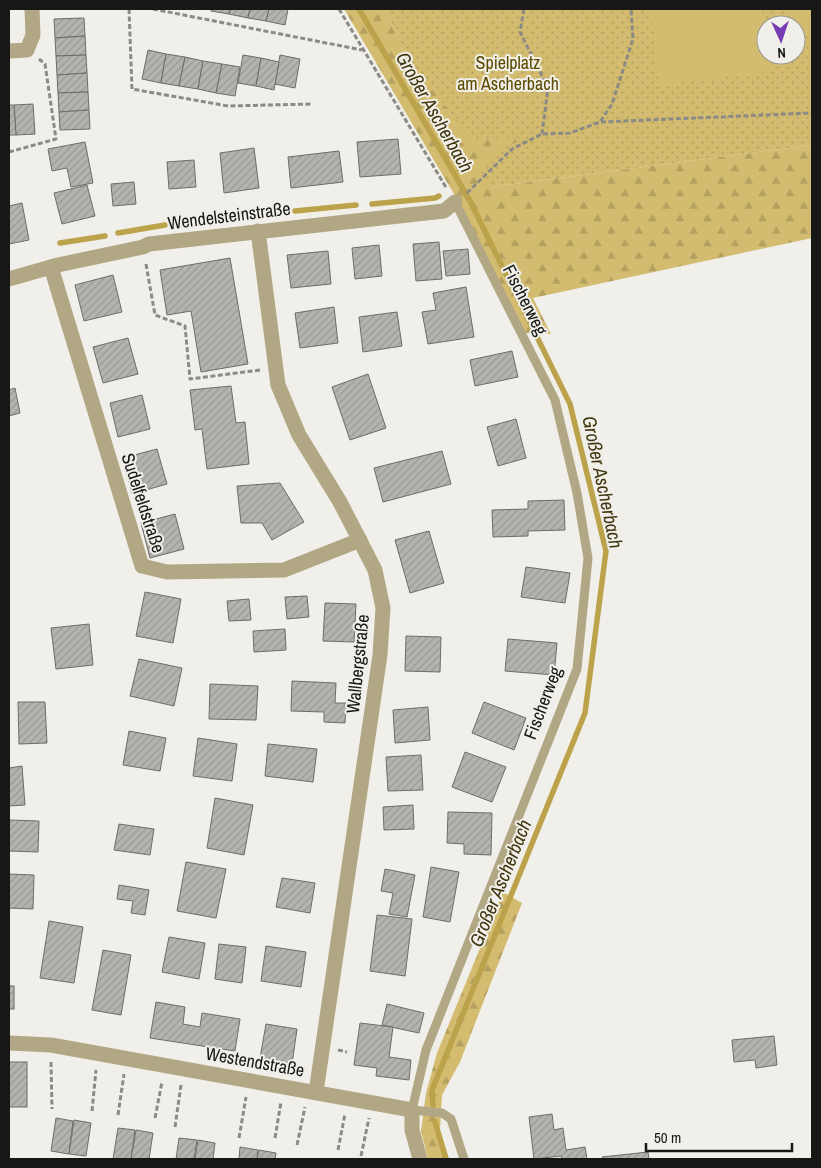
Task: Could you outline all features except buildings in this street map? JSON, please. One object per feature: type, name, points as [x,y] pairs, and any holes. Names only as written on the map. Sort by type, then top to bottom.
[{"type":"street","points":[[9,51],[27,50],[33,36],[32,9]]},
{"type":"street","name":"Wendelsteinstraße","points":[[9,278],[149,244],[444,211],[455,202]]},
{"type":"street","name":"Wallbergstraße","points":[[258,231],[278,385],[299,435],[340,502],[375,570],[383,608],[380,655],[312,1092]]},
{"type":"street","name":"Sudelfeldstraße","points":[[51,267],[142,566],[167,572],[284,570],[360,540]]},
{"type":"street","name":"Westendstraße","points":[[9,1042],[51,1045],[412,1110]]},
{"type":"street","name":"Fischerweg","points":[[412,1110],[412,1130],[420,1159]]},
{"type":"lane","name":"Fischerweg","points":[[412,1110],[426,1050],[577,669],[588,558],[577,493],[555,400],[455,202]]},
{"type":"lane","name":"Westendstraße","points":[[412,1110],[442,1112],[451,1119],[464,1159]]},
{"type":"path","points":[[129,9],[132,89],[228,106],[312,104]]},
{"type":"path","points":[[153,9],[362,50]]},
{"type":"path","points":[[339,9],[455,202]]},
{"type":"path","points":[[524,9],[520,32],[548,88],[542,134]]},
{"type":"path","points":[[600,122],[612,104],[633,39],[631,9]]},
{"type":"path","points":[[9,152],[56,139],[45,64],[27,50]]},
{"type":"path","points":[[472,189],[512,149],[542,134],[570,132],[600,122],[812,113]]},
{"type":"path","points":[[143,247],[154,315],[185,326],[190,379],[276,368]]},
{"type":"path","points":[[51,1045],[52,1109]]},
{"type":"path","points":[[92,1111],[98,1053]]},
{"type":"path","points":[[118,1115],[126,1058]]},
{"type":"path","points":[[155,1118],[165,1065]]},
{"type":"path","points":[[175,1127],[184,1069]]},
{"type":"path","points":[[239,1138],[249,1080]]},
{"type":"path","points":[[275,1138],[283,1086]]},
{"type":"path","points":[[297,1145],[312,1092]]},
{"type":"path","points":[[338,1150],[348,1098]]},
{"type":"path","points":[[361,1156],[373,1103]]},
{"type":"green space","points":[[344,9],[385,9],[407,59],[474,141],[524,138],[507,147],[479,173],[491,187],[812,145],[812,238],[533,298],[551,334],[526,333],[454,194]]},
{"type":"green space","name":"Spielplatz am Ascherbach","points":[[385,9],[812,9],[812,145],[491,187],[478,174],[407,59]]},
{"type":"green space","points":[[651,9],[762,9],[763,15],[756,15],[756,65],[767,65],[768,72],[659,85]]},
{"type":"green space","points":[[791,9],[812,9],[812,29],[806,30],[806,15],[792,15]]},
{"type":"green space","points":[[503,892],[522,903],[460,1062],[442,1095],[440,1130],[449,1159],[428,1159],[421,1131],[426,1093],[437,1053]]},
{"type":"waterway","name":"Großer Ascherbach","points":[[359,9],[470,201],[570,404],[606,551],[585,713],[432,1090],[433,1105]]},
{"type":"waterway","points":[[372,204],[435,198],[439,196]]},
{"type":"waterway","points":[[295,211],[356,205]]},
{"type":"waterway","points":[[245,216],[281,212]]},
{"type":"waterway","points":[[177,224],[199,220]]},
{"type":"waterway","points":[[118,233],[165,225]]},
{"type":"waterway","points":[[60,243],[105,236]]},
{"type":"waterway","name":"Großer Ascherbach","points":[[435,1122],[446,1159]]}]
